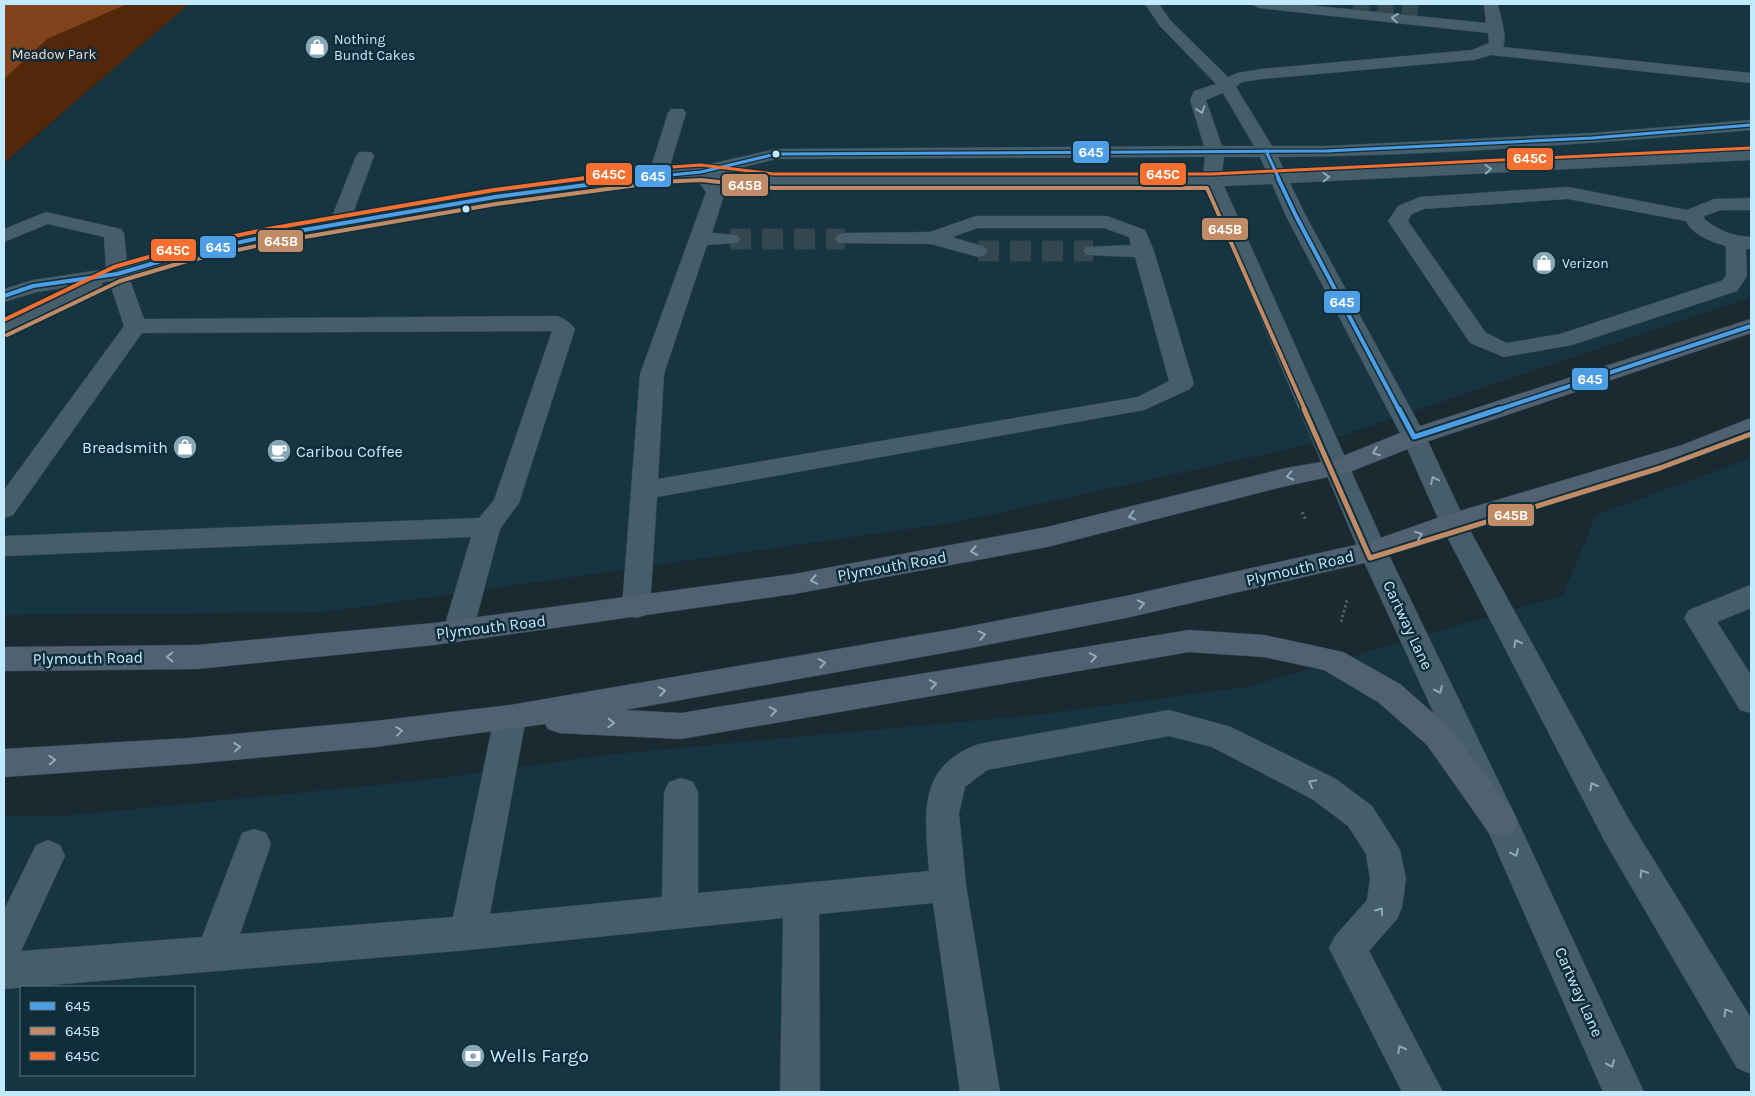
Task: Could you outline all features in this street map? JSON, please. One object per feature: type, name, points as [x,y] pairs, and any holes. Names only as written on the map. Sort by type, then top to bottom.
[{"type":"main road","name":"Plymouth Road","points":[[4,659],[197,657],[458,631],[794,584],[1047,537],[1286,477],[1338,467],[1414,437],[1751,326]]},
{"type":"main road","name":"Plymouth Road","points":[[4,763],[188,752],[375,734],[510,718],[960,639],[1106,611],[1373,551],[1453,523],[1691,451],[1751,426]]},
{"type":"main road","points":[[510,718],[681,726],[1189,641],[1264,646],[1332,660],[1389,693],[1438,736],[1501,822]]},
{"type":"street","points":[[1152,4],[1165,22],[1227,86],[1266,152],[1277,179],[1414,437],[1453,523],[1616,829],[1751,1054]]},
{"type":"street","points":[[1259,4],[1494,17]]},
{"type":"street","points":[[1426,12],[1494,17]]},
{"type":"street","points":[[1215,152],[1198,100],[1200,95],[1227,86],[1237,78],[1262,74],[1474,55],[1490,50],[1497,44],[1494,17]]},
{"type":"street","points":[[1490,50],[1751,78]]},
{"type":"street","points":[[658,175],[677,113]]},
{"type":"street","points":[[4,296],[33,286],[117,274],[185,254],[269,236],[495,197],[658,175],[701,172],[776,154],[1326,151],[1592,138],[1750,126]]},
{"type":"street","name":"Cartway Lane","points":[[1215,152],[1212,181],[1373,551],[1501,822],[1624,1092]]},
{"type":"street","points":[[701,172],[774,181],[1212,181],[1751,155]]},
{"type":"street","points":[[339,224],[366,156]]},
{"type":"street","points":[[636,607],[652,374],[716,192],[701,172]]},
{"type":"street","points":[[1695,218],[1568,193],[1420,203],[1405,210],[1398,221],[1478,338],[1504,350],[1564,340],[1729,286],[1736,276],[1743,243],[1710,234],[1696,223],[1695,218],[1694,214],[1703,207],[1737,202],[1751,204]]},
{"type":"street","points":[[4,236],[46,218],[114,233],[117,274],[136,326]]},
{"type":"street","points":[[4,222],[24,228]]},
{"type":"street","points":[[644,490],[1144,404],[1182,384],[1138,234],[1107,222],[976,222],[932,238]]},
{"type":"street","points":[[845,239],[932,238],[978,251]]},
{"type":"street","points":[[700,239],[730,239]]},
{"type":"street","points":[[1093,251],[1144,251]]},
{"type":"street","points":[[4,328],[117,274]]},
{"type":"street","points":[[136,326],[556,322],[564,329],[506,503],[487,526],[458,631]]},
{"type":"street","points":[[4,508],[136,326]]},
{"type":"street","points":[[4,546],[487,526]]},
{"type":"street","points":[[1751,596],[1699,618],[1751,701]]},
{"type":"street","points":[[468,933],[510,718]]},
{"type":"street","points":[[980,1092],[948,885],[942,814],[950,779],[979,758],[1169,723],[1220,736],[1324,789],[1360,816],[1383,850],[1388,879],[1384,907],[1348,948],[1423,1092]]},
{"type":"street","points":[[680,912],[681,792]]},
{"type":"street","points":[[214,954],[254,844]]},
{"type":"street","points":[[4,948],[48,856]]},
{"type":"street","points":[[4,971],[468,933],[948,885]]},
{"type":"street","points":[[800,1092],[801,900]]},
{"type":"shaded area","points":[[4,4],[127,4],[47,39],[4,79]]},
{"type":"shaded area","points":[[188,4],[1751,4],[1751,297],[1326,441],[957,522],[325,612],[4,615],[4,164]]},
{"type":"shaded area","points":[[1751,458],[1751,1092],[4,1092],[4,816],[74,815],[417,781],[614,754],[1045,714],[1246,687],[1563,595],[1596,515]]},
{"type":"green space","name":"Meadow Park","points":[[4,4],[189,4],[4,163]]},
{"type":"tunnel","points":[[1354,4],[1426,11]]},
{"type":"tunnel","points":[[730,239],[845,239]]},
{"type":"tunnel","points":[[978,251],[1093,251]]},
{"type":"transit line","name":"645","points":[[4,296],[33,286],[117,274],[185,254],[269,236],[495,197],[658,175],[701,172],[776,154],[1326,151],[1592,138],[1751,125]]},
{"type":"transit line","name":"645C","points":[[4,320],[114,267],[183,247],[268,229],[494,190],[657,168],[701,165],[774,174],[1212,174],[1751,148]]},
{"type":"transit line","name":"645","points":[[1266,151],[1296,216],[1414,437],[1751,326]]},
{"type":"transit line","name":"645B","points":[[7,335],[120,281],[187,261],[270,243],[496,204],[659,182],[701,180],[774,188],[1207,188],[1370,558],[1660,468],[1751,434]]},
{"type":"place","name":"Nothing Bundt Cakes","points":[[317,47]]},
{"type":"place","name":"Verizon","points":[[1544,263]]},
{"type":"place","name":"Breadsmith","points":[[185,447]]},
{"type":"place","name":"Caribou Coffee","points":[[279,451]]},
{"type":"place","name":"Wells Fargo","points":[[473,1056]]}]
